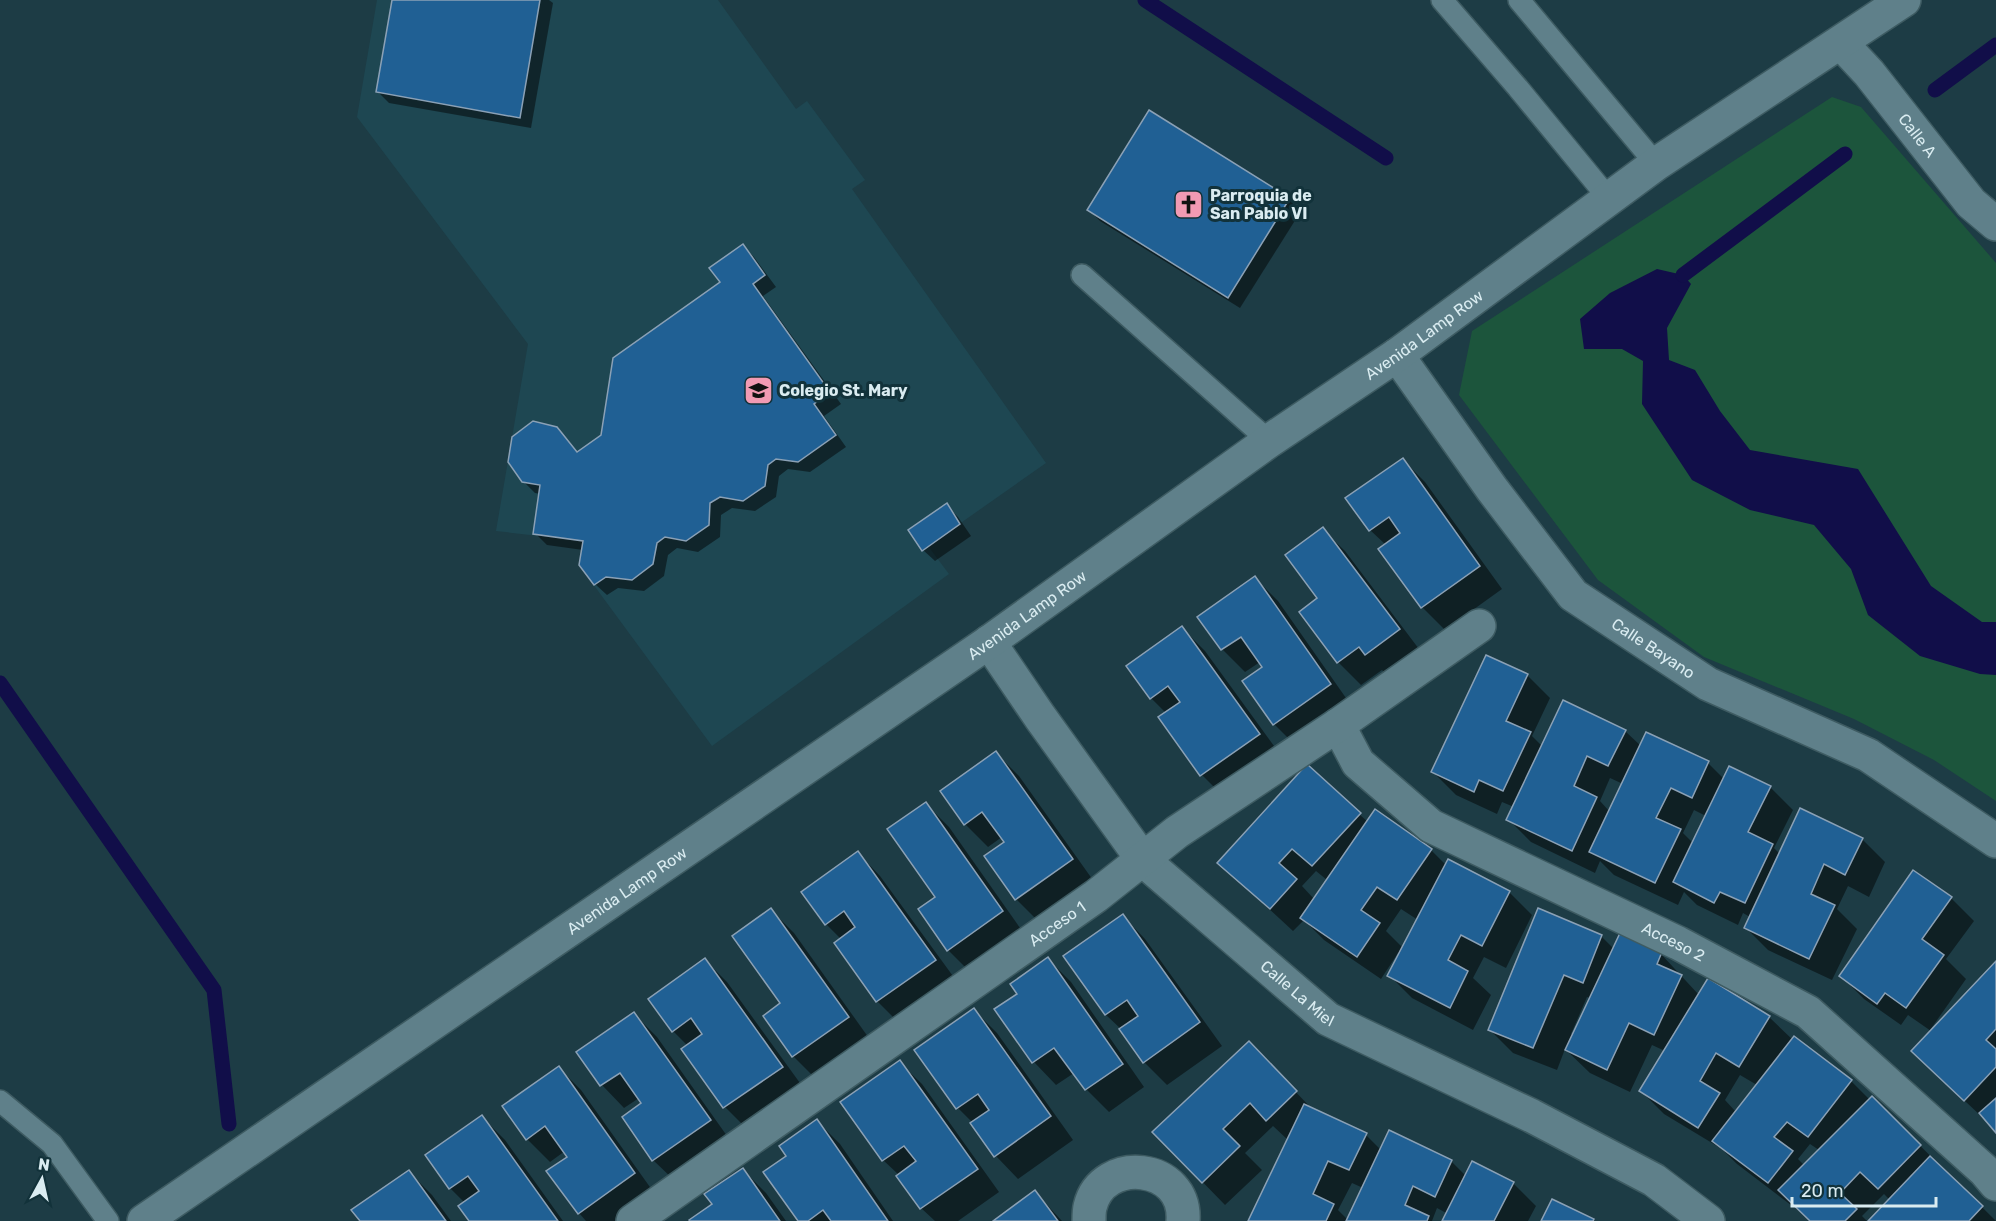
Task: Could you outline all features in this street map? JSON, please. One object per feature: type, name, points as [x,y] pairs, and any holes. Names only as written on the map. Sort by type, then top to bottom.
[{"type":"street","name":"Avenida Lamp Row","points":[[144,1221],[989,642],[1269,441],[1397,355],[1656,164],[1904,0]]},
{"type":"street","name":"Calle A","points":[[1841,43],[1869,73],[1971,203],[1996,224]]},
{"type":"street","name":"Calle Bayano","points":[[1397,355],[1492,489],[1573,595],[1708,684],[1868,755],[1996,841]]},
{"type":"street","name":"Acceso 1","points":[[633,1221],[1096,896],[1177,832],[1338,725],[1479,626]]},
{"type":"street","name":"Calle La Miel","points":[[989,642],[1143,860],[1328,1019],[1532,1116],[1654,1180],[1708,1221]]},
{"type":"street","name":"Acceso 2","points":[[1338,725],[1358,763],[1431,826],[1678,944],[1808,1012],[1985,1171],[1996,1184]]},
{"type":"street","points":[[1089,1221],[1090,1207],[1098,1190],[1112,1178],[1130,1172],[1148,1172],[1165,1180],[1178,1194],[1184,1212],[1183,1221]]},
{"type":"lane","points":[[1442,0],[1610,200]]},
{"type":"lane","points":[[1519,0],[1656,164]]},
{"type":"lane","points":[[1082,275],[1269,441]]},
{"type":"lane","points":[[0,1101],[52,1144],[108,1221]]},
{"type":"shaded area","name":"Colegio St. Mary","points":[[377,0],[718,0],[796,109],[807,101],[865,180],[852,189],[1046,463],[928,546],[949,574],[712,746],[579,565],[583,541],[496,531],[528,344],[357,117]]},
{"type":"shaded area","points":[[1657,269],[1683,275],[1691,284],[1667,328],[1669,360],[1695,370],[1720,411],[1750,450],[1858,469],[1931,586],[1982,622],[1996,622],[1996,675],[1980,674],[1920,656],[1868,615],[1851,569],[1814,525],[1750,510],[1692,480],[1642,404],[1643,361],[1622,349],[1584,349],[1580,319],[1610,293]]},
{"type":"green space","points":[[1832,97],[1861,107],[1996,263],[1996,801],[1934,760],[1854,719],[1704,657],[1598,580],[1459,395],[1472,331]]},
{"type":"building","points":[[392,0],[540,0],[520,118],[376,92]]},
{"type":"building","name":"Parroquia de San Pablo VI","points":[[1149,110],[1290,198],[1228,298],[1087,210]]},
{"type":"building","points":[[743,244],[765,275],[753,284],[830,392],[814,404],[836,435],[798,462],[776,459],[768,465],[765,486],[743,501],[720,497],[710,503],[709,525],[686,541],[665,537],[657,543],[653,564],[632,580],[606,577],[594,585],[579,565],[583,541],[533,534],[540,485],[522,482],[508,462],[512,437],[533,421],[557,427],[577,452],[601,435],[613,358],[720,282],[709,268]]},
{"type":"building","points":[[1403,458],[1480,566],[1421,608],[1378,549],[1400,533],[1389,517],[1369,531],[1345,498]]},
{"type":"building","points":[[947,503],[960,524],[922,551],[908,530]]},
{"type":"building","points":[[1323,527],[1400,629],[1365,655],[1359,647],[1337,663],[1299,612],[1317,598],[1285,555]]},
{"type":"building","points":[[1255,576],[1331,684],[1273,725],[1242,681],[1262,667],[1241,637],[1221,650],[1197,617]]},
{"type":"building","points":[[1182,626],[1260,734],[1200,776],[1158,717],[1180,702],[1168,686],[1150,699],[1126,666]]},
{"type":"building","points":[[1486,655],[1528,674],[1506,721],[1531,732],[1503,791],[1479,780],[1474,792],[1431,772]]},
{"type":"building","points":[[1563,700],[1626,730],[1608,766],[1587,756],[1574,786],[1597,797],[1572,851],[1506,820]]},
{"type":"building","points":[[1646,732],[1709,761],[1692,798],[1671,788],[1656,818],[1681,829],[1655,883],[1589,852]]},
{"type":"building","points":[[996,751],[1073,859],[1015,900],[984,856],[1004,842],[982,812],[964,825],[940,791]]},
{"type":"building","points":[[1307,764],[1361,813],[1312,866],[1292,849],[1279,863],[1297,879],[1270,909],[1217,863]]},
{"type":"building","points":[[1729,766],[1771,786],[1748,832],[1773,844],[1745,903],[1720,892],[1714,903],[1673,882]]},
{"type":"building","points":[[926,802],[1003,911],[947,951],[918,909],[935,897],[887,829]]},
{"type":"building","points":[[1800,808],[1863,838],[1845,875],[1824,864],[1811,894],[1835,905],[1809,959],[1744,928]]},
{"type":"building","points":[[1375,809],[1432,849],[1397,900],[1377,887],[1361,910],[1380,923],[1357,957],[1300,918]]},
{"type":"building","points":[[858,851],[936,960],[876,1002],[834,943],[855,927],[844,911],[825,925],[801,892]]},
{"type":"building","points":[[1448,859],[1510,891],[1482,946],[1461,935],[1448,960],[1468,971],[1450,1008],[1387,976]]},
{"type":"building","points":[[1913,870],[1952,897],[1922,939],[1944,955],[1906,1008],[1885,993],[1877,1004],[1839,976]]},
{"type":"building","points":[[771,908],[849,1017],[792,1057],[763,1016],[780,1003],[732,936]]},
{"type":"building","points":[[1538,908],[1602,935],[1583,983],[1564,975],[1533,1048],[1488,1030]]},
{"type":"building","points":[[1123,914],[1200,1022],[1143,1063],[1119,1029],[1138,1016],[1127,1000],[1105,1015],[1063,956]]},
{"type":"building","points":[[1620,933],[1662,952],[1657,964],[1682,975],[1654,1035],[1629,1023],[1607,1070],[1565,1050]]},
{"type":"building","points":[[1048,957],[1123,1064],[1085,1090],[1054,1048],[1032,1063],[994,1009],[1017,994],[1010,984]]},
{"type":"building","points":[[705,958],[783,1067],[723,1108],[681,1049],[702,1034],[691,1018],[672,1032],[648,999]]},
{"type":"building","points":[[1996,961],[1996,1029],[1986,1040],[1996,1049],[1996,1067],[1964,1101],[1911,1051]]},
{"type":"building","points":[[1708,978],[1770,1016],[1739,1067],[1716,1053],[1700,1081],[1720,1093],[1698,1128],[1639,1091]]},
{"type":"building","points":[[974,1008],[1051,1116],[994,1157],[970,1123],[989,1110],[978,1094],[956,1109],[914,1050]]},
{"type":"building","points":[[634,1012],[711,1120],[652,1161],[622,1117],[641,1103],[620,1073],[600,1086],[576,1052]]},
{"type":"building","points":[[1794,1036],[1852,1080],[1808,1137],[1787,1122],[1774,1137],[1793,1151],[1768,1183],[1712,1141]]},
{"type":"building","points":[[1249,1041],[1297,1091],[1266,1121],[1250,1103],[1223,1129],[1240,1146],[1202,1183],[1152,1132]]},
{"type":"building","points":[[900,1060],[978,1169],[920,1209],[896,1176],[916,1161],[904,1146],[882,1161],[840,1102]]},
{"type":"building","points":[[559,1066],[635,1173],[578,1214],[546,1171],[567,1157],[545,1126],[526,1140],[502,1106]]},
{"type":"building","points":[[1872,1096],[1921,1145],[1878,1189],[1860,1172],[1840,1193],[1857,1209],[1845,1221],[1810,1221],[1778,1190]]},
{"type":"building","points":[[1996,1098],[1996,1133],[1979,1113]]},
{"type":"building","points":[[1304,1104],[1367,1133],[1349,1170],[1328,1161],[1313,1194],[1334,1204],[1326,1221],[1248,1221]]},
{"type":"building","points":[[482,1115],[558,1221],[469,1221],[458,1206],[479,1191],[468,1176],[449,1189],[425,1155]]},
{"type":"building","points":[[817,1119],[888,1221],[831,1221],[823,1210],[808,1221],[798,1221],[763,1172],[786,1156],[779,1146]]},
{"type":"building","points":[[1389,1130],[1452,1160],[1435,1197],[1413,1186],[1405,1205],[1429,1216],[1427,1221],[1346,1221]]},
{"type":"building","points":[[1930,1156],[1983,1206],[1969,1221],[1868,1221]]},
{"type":"building","points":[[1472,1161],[1514,1182],[1494,1221],[1442,1221]]},
{"type":"building","points":[[743,1168],[780,1221],[689,1220],[712,1204],[704,1194]]},
{"type":"building","points":[[409,1170],[446,1221],[360,1221],[351,1210]]},
{"type":"building","points":[[1035,1190],[1058,1221],[993,1221]]},
{"type":"building","points":[[1552,1199],[1594,1219],[1593,1221],[1541,1221]]},
{"type":"waterway","points":[[1145,0],[1386,158]]},
{"type":"waterway","points":[[1935,90],[1996,45]]},
{"type":"waterway","points":[[1683,275],[1845,154]]},
{"type":"waterway","points":[[0,683],[214,990],[229,1124]]},
{"type":"place","name":"Parroquia de San Pablo VI","points":[[1189,204]]},
{"type":"place","name":"Colegio St. Mary","points":[[758,390]]}]
